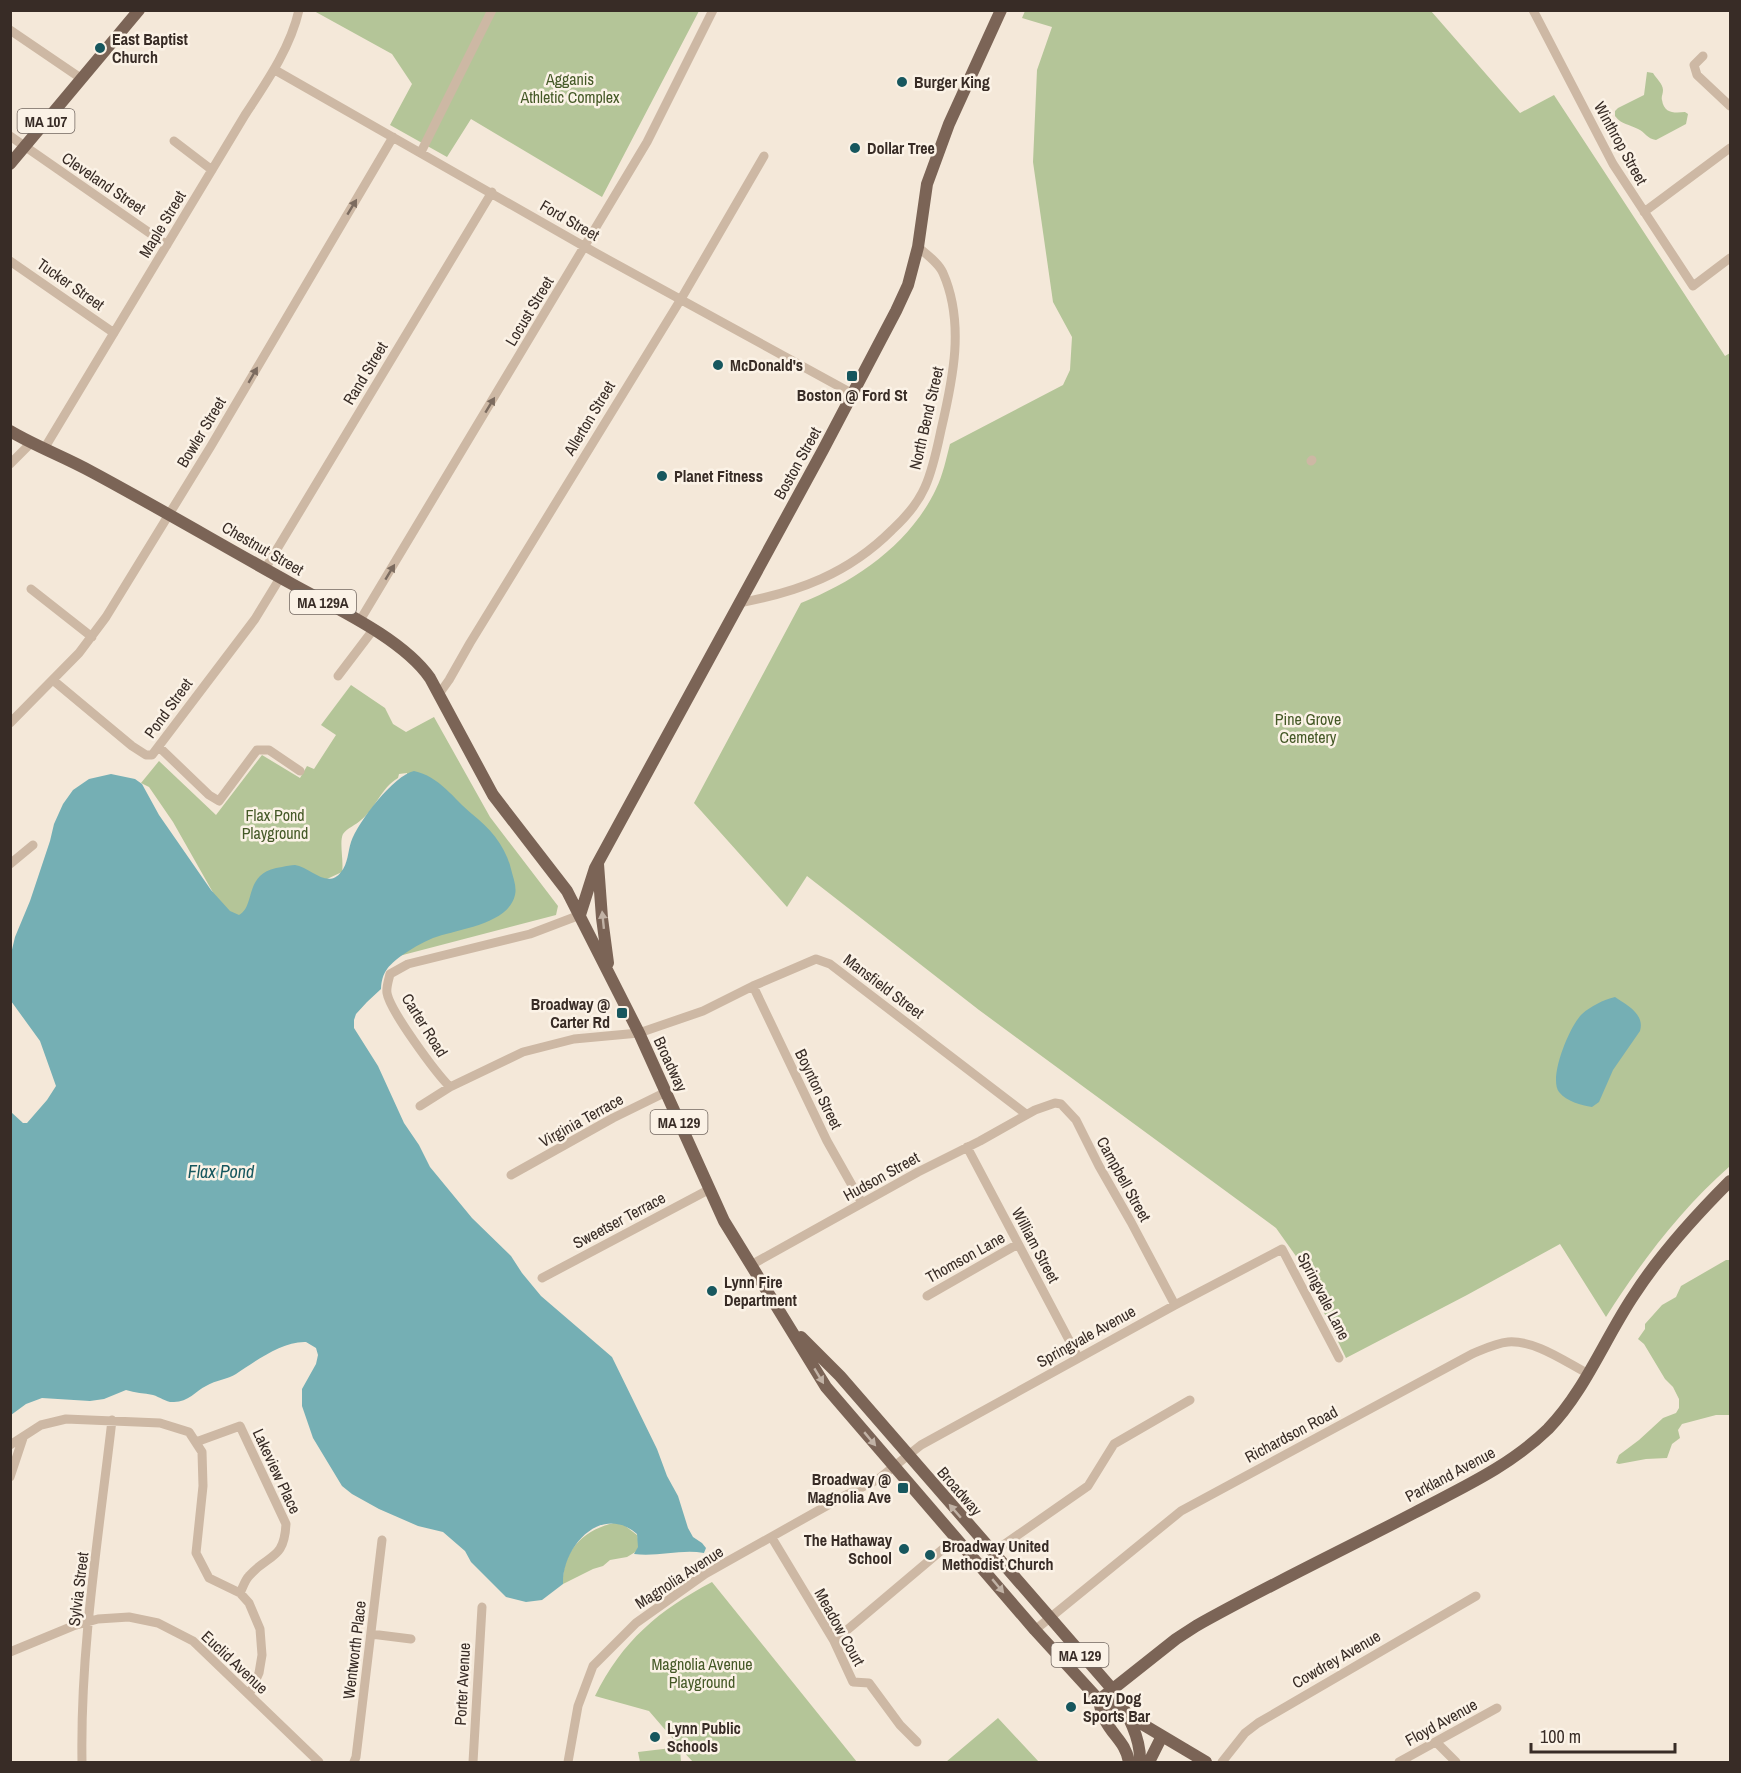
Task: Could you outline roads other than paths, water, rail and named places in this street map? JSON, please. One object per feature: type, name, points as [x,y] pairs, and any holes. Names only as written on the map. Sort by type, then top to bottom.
[{"type":"main road","name":"MA 107","points":[[10,164],[139,10]]},
{"type":"main road","name":"Boston Street","points":[[580,915],[587,888],[598,863],[853,394],[907,288],[918,247],[927,184],[949,124],[1001,10]]},
{"type":"main road","name":"Chestnut Street","points":[[10,431],[91,471],[266,569],[393,642],[414,658],[430,678],[493,795],[561,882],[580,915]]},
{"type":"main road","name":"MA 129","points":[[598,863],[610,977]]},
{"type":"main road","name":"Broadway","points":[[580,915],[639,1033],[724,1221],[826,1387],[1099,1701],[1127,1715]]},
{"type":"main road","name":"Parkland Avenue","points":[[1099,1701],[1196,1626],[1479,1480],[1512,1459],[1557,1419],[1633,1296],[1661,1257],[1683,1230],[1731,1181]]},
{"type":"main road","name":"Broadway","points":[[785,1321],[840,1376],[1113,1690],[1138,1742],[1140,1762]]},
{"type":"main road","name":"Broadway","points":[[1099,1701],[1104,1719],[1121,1740],[1127,1751],[1129,1762]]},
{"type":"main road","name":"MA 129","points":[[1127,1715],[1206,1762]]},
{"type":"main road","points":[[1149,1762],[1162,1736]]},
{"type":"street","name":"Maple Street","points":[[44,449],[275,70],[293,30],[299,10]]},
{"type":"street","points":[[421,152],[492,10]]},
{"type":"street","name":"Locust Street","points":[[359,622],[647,142],[714,10]]},
{"type":"street","name":"Winthrop Street","points":[[1533,10],[1607,153],[1693,286],[1731,258]]},
{"type":"street","points":[[10,30],[82,79]]},
{"type":"street","points":[[1703,56],[1694,65],[1696,74],[1731,106]]},
{"type":"street","name":"Ford Street","points":[[275,70],[585,246],[853,394]]},
{"type":"street","name":"Cleveland Street","points":[[10,136],[167,245]]},
{"type":"street","name":"Bowler Street","points":[[10,723],[54,681],[92,637],[133,574],[393,137]]},
{"type":"street","points":[[174,141],[212,170]]},
{"type":"street","points":[[1644,212],[1731,148]]},
{"type":"street","name":"Allerton Street","points":[[439,694],[681,298],[764,156]]},
{"type":"street","name":"Rand Street","points":[[266,569],[492,192]]},
{"type":"street","name":"North Bend Street","points":[[739,603],[812,584],[848,565],[894,529],[925,487],[949,397],[955,331],[951,300],[942,270],[918,247]]},
{"type":"street","name":"Tucker Street","points":[[10,261],[114,333]]},
{"type":"street","points":[[10,464],[31,443]]},
{"type":"street","name":"Pond Street","points":[[54,681],[139,752],[152,755],[255,619],[280,578]]},
{"type":"street","points":[[31,589],[92,637]]},
{"type":"street","points":[[338,676],[373,630]]},
{"type":"street","points":[[159,747],[208,795],[219,801],[257,750],[269,750],[300,771]]},
{"type":"street","points":[[10,864],[33,845]]},
{"type":"street","name":"Carter Road","points":[[450,1087],[440,1077],[400,1019],[387,992],[390,974],[408,964],[530,934],[580,915]]},
{"type":"street","name":"Mansfield Street","points":[[639,1033],[703,1011],[811,961],[823,960],[1026,1114]]},
{"type":"street","name":"Boynton Street","points":[[753,986],[827,1141],[862,1203]]},
{"type":"street","points":[[420,1106],[450,1087],[523,1052],[574,1039],[639,1033]]},
{"type":"street","name":"Virginia Terrace","points":[[511,1175],[613,1118],[666,1092]]},
{"type":"street","name":"Campbell Street","points":[[1026,1114],[1055,1103],[1061,1104],[1069,1112],[1175,1305]]},
{"type":"street","name":"Hudson Street","points":[[751,1265],[1026,1114]]},
{"type":"street","name":"William Street","points":[[967,1147],[1078,1357]]},
{"type":"street","name":"Sweetser Terrace","points":[[542,1278],[710,1189]]},
{"type":"street","name":"Thomson Lane","points":[[927,1296],[1018,1244]]},
{"type":"street","name":"Springvale Avenue","points":[[908,1456],[921,1445],[1078,1357],[1282,1249]]},
{"type":"street","name":"Springvale Lane","points":[[1282,1249],[1339,1358]]},
{"type":"street","name":"Richardson Road","points":[[1035,1630],[1181,1511],[1472,1354],[1498,1344],[1519,1343],[1530,1345],[1587,1373]]},
{"type":"street","points":[[992,1553],[1088,1486],[1114,1444],[1190,1400]]},
{"type":"street","points":[[10,1445],[41,1425],[66,1419],[160,1423],[189,1432],[202,1452],[203,1486],[196,1553],[209,1578],[240,1593],[249,1603],[260,1629],[262,1655],[259,1673],[249,1695]]},
{"type":"street","name":"Sylvia Street","points":[[82,1762],[89,1622],[112,1420]]},
{"type":"street","name":"Lakeview Place","points":[[196,1442],[240,1426],[286,1524],[285,1541],[273,1558],[247,1577],[240,1593]]},
{"type":"street","points":[[10,1476],[22,1438]]},
{"type":"street","name":"Magnolia Avenue","points":[[568,1762],[578,1706],[593,1666],[636,1623],[705,1574],[846,1495],[878,1480],[908,1456]]},
{"type":"street","name":"Meadow Court","points":[[772,1538],[834,1641],[853,1682],[868,1683],[900,1725],[917,1742]]},
{"type":"street","points":[[834,1641],[956,1538]]},
{"type":"street","name":"Wentworth Place","points":[[354,1762],[381,1540]]},
{"type":"street","name":"Cowdrey Avenue","points":[[1222,1762],[1245,1733],[1258,1723],[1476,1596]]},
{"type":"street","name":"Porter Avenue","points":[[473,1762],[482,1607]]},
{"type":"street","name":"Euclid Avenue","points":[[10,1652],[89,1622],[129,1617],[158,1623],[193,1641],[319,1762]]},
{"type":"street","points":[[371,1634],[411,1639]]},
{"type":"street","name":"Floyd Avenue","points":[[1399,1762],[1497,1708]]},
{"type":"street","points":[[1436,1742],[1456,1762]]},
{"type":"water","name":"Flax Pond","points":[[414,771],[439,783],[491,832],[509,861],[515,895],[510,905],[492,919],[433,938],[396,960],[384,974],[381,989],[356,1014],[354,1028],[378,1066],[404,1123],[430,1167],[472,1218],[511,1256],[541,1296],[612,1357],[678,1496],[688,1528],[693,1537],[706,1548],[704,1553],[634,1554],[638,1547],[637,1534],[624,1526],[611,1523],[598,1526],[577,1543],[569,1556],[564,1570],[563,1584],[542,1600],[526,1602],[506,1597],[471,1562],[465,1551],[443,1532],[418,1526],[379,1509],[342,1486],[313,1438],[302,1406],[302,1389],[316,1364],[318,1355],[316,1348],[306,1342],[279,1348],[233,1376],[210,1384],[179,1402],[169,1402],[153,1395],[126,1390],[104,1399],[90,1401],[42,1398],[26,1404],[11,1415],[11,1112],[23,1123],[27,1123],[56,1086],[40,1041],[11,1001],[10,958],[15,937],[30,901],[54,824],[63,804],[73,790],[89,779],[111,774],[135,779],[142,784],[159,815],[211,890],[230,911],[239,915],[248,904],[256,882],[269,870],[295,865],[325,878],[336,877],[343,869],[355,833],[369,812],[387,790],[406,774]]},
{"type":"water","points":[[1615,997],[1637,1015],[1641,1025],[1640,1031],[1613,1070],[1599,1102],[1592,1107],[1574,1102],[1562,1095],[1556,1085],[1562,1052],[1572,1029],[1582,1014],[1589,1008]]},
{"type":"place","name":"East Baptist Church","points":[[100,48]]},
{"type":"place","name":"Burger King","points":[[902,82]]},
{"type":"place","name":"Dollar Tree","points":[[855,148]]},
{"type":"place","name":"McDonald's","points":[[718,365]]},
{"type":"place","name":"Boston @ Ford St","points":[[852,376]]},
{"type":"place","name":"Planet Fitness","points":[[662,476]]},
{"type":"place","name":"Broadway @ Carter Rd","points":[[622,1013]]},
{"type":"place","name":"Lynn Fire Department","points":[[712,1291]]},
{"type":"place","name":"Broadway @ Magnolia Ave","points":[[903,1488]]},
{"type":"place","name":"The Hathaway School","points":[[904,1549]]},
{"type":"place","name":"Broadway United Methodist Church","points":[[930,1555]]},
{"type":"place","name":"Lazy Dog Sports Bar","points":[[1071,1707]]},
{"type":"place","name":"Lynn Public Schools","points":[[655,1737]]},
{"type":"park label","name":"Agganis Athletic Complex","points":[[570,88]]},
{"type":"park label","name":"Pine Grove Cemetery","points":[[1308,728]]},
{"type":"park label","name":"Flax Pond Playground","points":[[275,824]]},
{"type":"park label","name":"Magnolia Avenue Playground","points":[[702,1673]]}]
